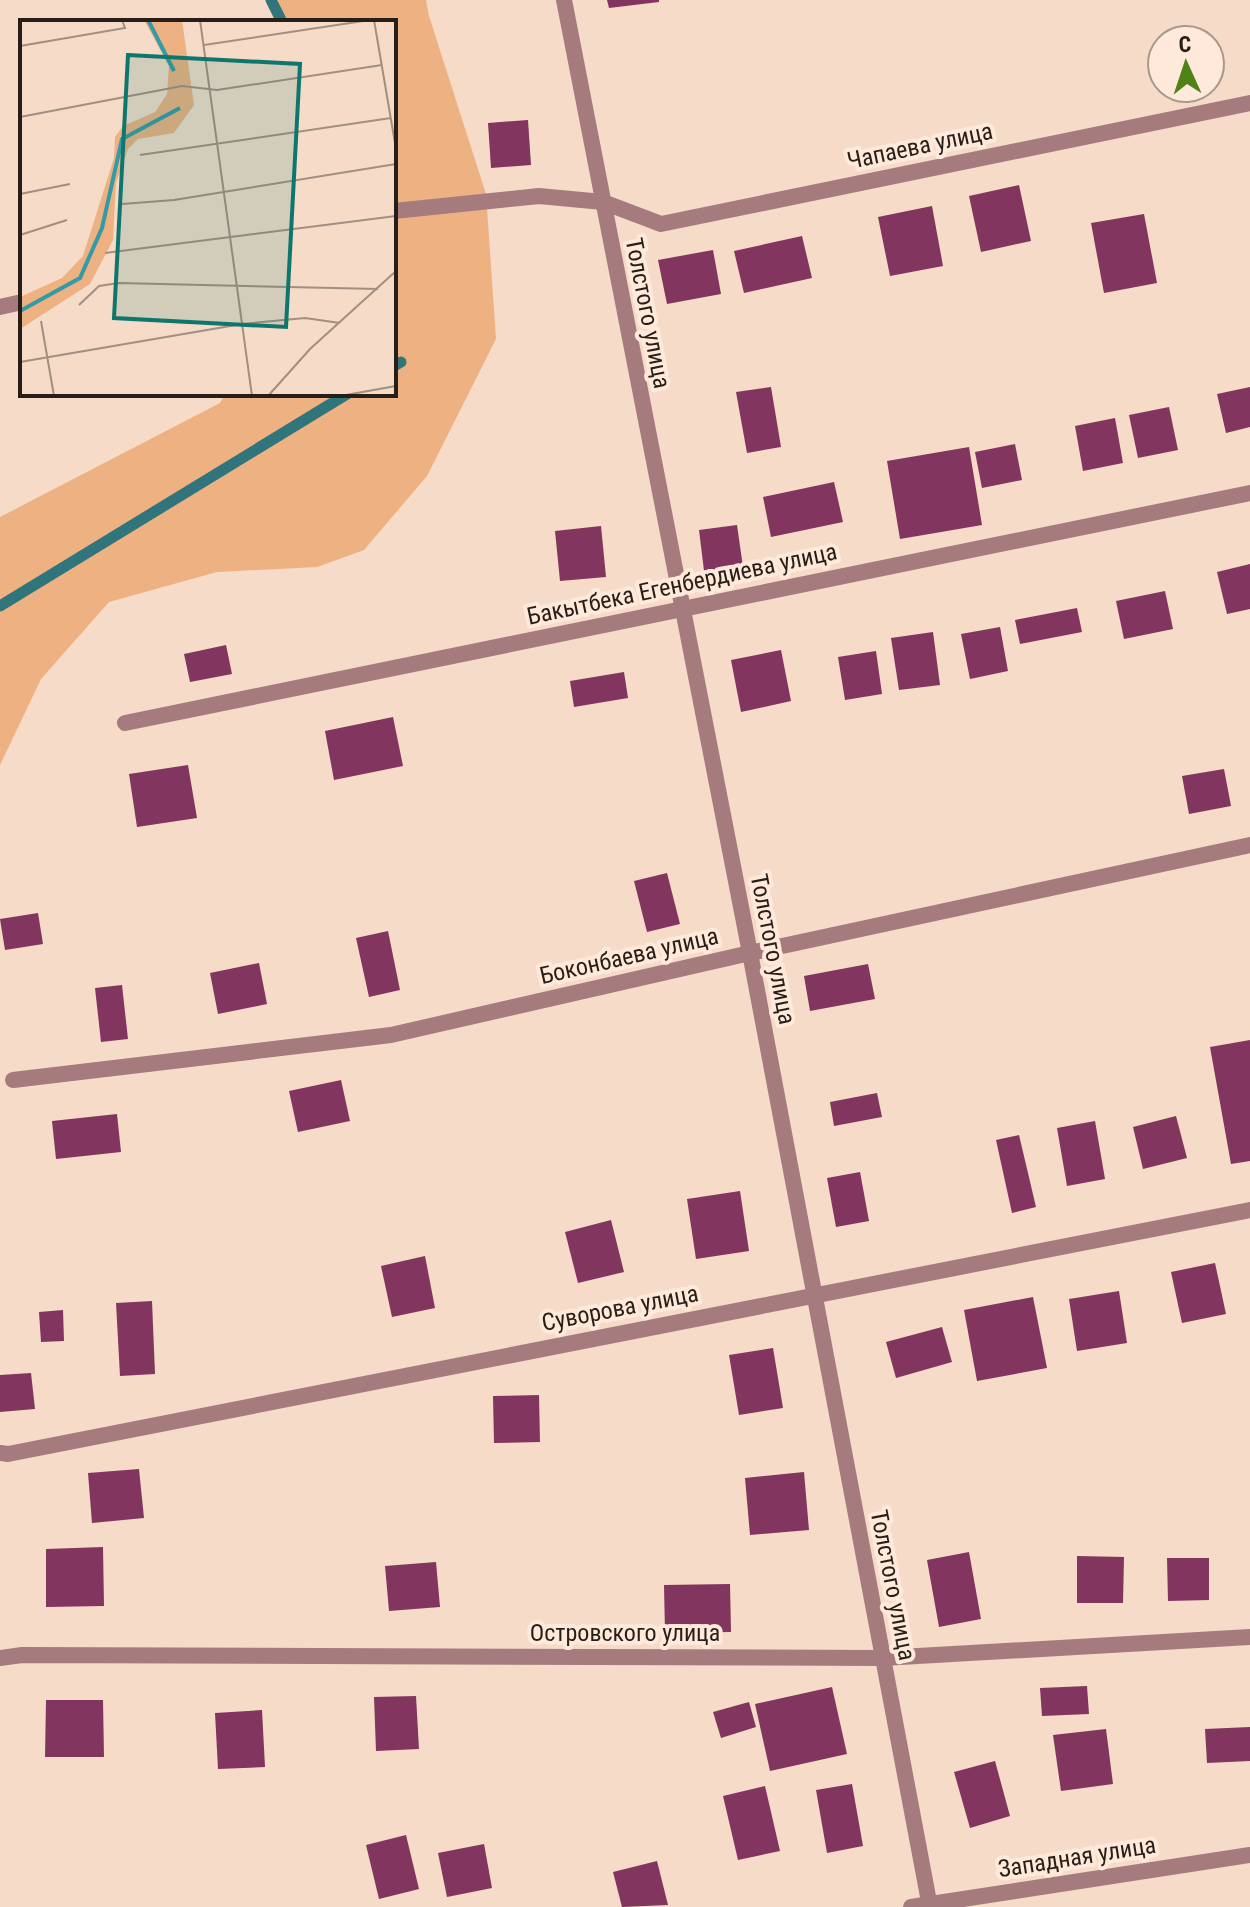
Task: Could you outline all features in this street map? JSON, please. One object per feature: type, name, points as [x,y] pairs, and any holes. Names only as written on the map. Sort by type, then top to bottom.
[{"type":"street","name":"Толстого улица","points":[[564,0],[750,953],[930,1905]]},
{"type":"street","name":"Чапаева улица","points":[[396,211],[539,196],[603,202],[661,224],[1250,103]]},
{"type":"street","points":[[0,307],[20,302]]},
{"type":"street","name":"Бакытбека Егенбердиева улица","points":[[125,723],[1250,493]]},
{"type":"street","name":"Боконбаева улица","points":[[13,1080],[391,1035],[750,953],[1250,845]]},
{"type":"street","name":"Суворова улица","points":[[0,1453],[8,1454],[1250,1210]]},
{"type":"street","name":"Островского улица","points":[[0,1658],[54,1655],[883,1658],[1250,1637]]},
{"type":"street","name":"Западная улица","points":[[911,1907],[1250,1855]]},
{"type":"shaded area","points":[[271,0],[426,0],[486,194],[496,339],[427,476],[364,550],[317,567],[217,572],[109,602],[41,679],[0,765],[0,517],[220,403],[224,396],[396,396],[396,20],[282,20]]},
{"type":"building","points":[[607,0],[659,0],[659,2],[609,8]]},
{"type":"building","points":[[528,120],[531,165],[491,168],[488,123]]},
{"type":"building","points":[[1019,185],[1031,241],[981,252],[969,196]]},
{"type":"building","points":[[932,206],[943,266],[890,276],[878,217]]},
{"type":"building","points":[[1144,214],[1157,283],[1104,293],[1091,223]]},
{"type":"building","points":[[802,236],[812,278],[744,293],[734,251]]},
{"type":"building","points":[[713,250],[721,294],[667,304],[658,260]]},
{"type":"building","points":[[771,387],[781,447],[747,453],[736,392]]},
{"type":"building","points":[[1250,387],[1250,427],[1226,433],[1217,394]]},
{"type":"building","points":[[1169,407],[1178,450],[1138,458],[1129,415]]},
{"type":"building","points":[[1115,418],[1123,463],[1083,471],[1075,426]]},
{"type":"building","points":[[1015,444],[1022,480],[982,488],[975,452]]},
{"type":"building","points":[[969,447],[982,525],[900,539],[887,461]]},
{"type":"building","points":[[834,482],[843,522],[771,537],[763,497]]},
{"type":"building","points":[[737,525],[744,574],[705,579],[699,530]]},
{"type":"building","points":[[601,526],[606,577],[560,581],[555,531]]},
{"type":"building","points":[[1250,564],[1250,609],[1227,614],[1217,572]]},
{"type":"building","points":[[1165,591],[1173,629],[1124,639],[1116,601]]},
{"type":"building","points":[[1077,608],[1082,632],[1020,644],[1015,620]]},
{"type":"building","points":[[1000,627],[1008,671],[970,679],[961,634]]},
{"type":"building","points":[[933,632],[940,685],[899,690],[891,638]]},
{"type":"building","points":[[226,645],[232,674],[190,682],[184,654]]},
{"type":"building","points":[[781,650],[791,701],[741,712],[731,660]]},
{"type":"building","points":[[876,651],[882,694],[845,700],[838,657]]},
{"type":"building","points":[[624,672],[628,698],[574,707],[570,681]]},
{"type":"building","points":[[393,717],[403,766],[334,780],[325,731]]},
{"type":"building","points":[[188,765],[197,818],[137,827],[129,774]]},
{"type":"building","points":[[1224,769],[1231,806],[1189,814],[1182,776]]},
{"type":"building","points":[[667,873],[680,924],[647,932],[634,881]]},
{"type":"building","points":[[38,913],[43,944],[5,950],[0,919]]},
{"type":"building","points":[[388,931],[400,990],[369,997],[356,938]]},
{"type":"building","points":[[259,963],[267,1004],[218,1014],[210,973]]},
{"type":"building","points":[[868,964],[875,999],[810,1011],[804,976]]},
{"type":"building","points":[[122,985],[128,1039],[101,1042],[95,988]]},
{"type":"building","points":[[1250,1040],[1250,1161],[1231,1164],[1210,1047]]},
{"type":"building","points":[[341,1080],[350,1121],[298,1132],[289,1091]]},
{"type":"building","points":[[877,1093],[882,1117],[834,1126],[830,1102]]},
{"type":"building","points":[[117,1114],[121,1152],[56,1159],[52,1121]]},
{"type":"building","points":[[1176,1116],[1187,1158],[1143,1169],[1133,1127]]},
{"type":"building","points":[[1095,1121],[1105,1179],[1067,1186],[1057,1128]]},
{"type":"building","points":[[1019,1135],[1036,1207],[1012,1213],[996,1140]]},
{"type":"building","points":[[860,1172],[869,1221],[836,1227],[827,1178]]},
{"type":"building","points":[[740,1191],[749,1251],[696,1259],[687,1199]]},
{"type":"building","points":[[611,1220],[624,1272],[578,1283],[565,1232]]},
{"type":"building","points":[[425,1256],[435,1308],[392,1317],[381,1266]]},
{"type":"building","points":[[1215,1263],[1226,1314],[1182,1323],[1171,1272]]},
{"type":"building","points":[[1119,1291],[1127,1343],[1077,1351],[1069,1299]]},
{"type":"building","points":[[1033,1297],[1047,1368],[977,1381],[964,1310]]},
{"type":"building","points":[[152,1301],[155,1374],[120,1376],[116,1303]]},
{"type":"building","points":[[63,1310],[64,1341],[41,1342],[39,1312]]},
{"type":"building","points":[[942,1327],[952,1362],[896,1378],[886,1342]]},
{"type":"building","points":[[773,1348],[783,1408],[739,1415],[729,1355]]},
{"type":"building","points":[[31,1373],[35,1409],[0,1412],[0,1375]]},
{"type":"building","points":[[539,1395],[540,1442],[494,1443],[493,1396]]},
{"type":"building","points":[[139,1469],[144,1518],[92,1523],[88,1473]]},
{"type":"building","points":[[804,1472],[809,1530],[750,1535],[745,1478]]},
{"type":"building","points":[[103,1547],[104,1606],[46,1607],[46,1549]]},
{"type":"building","points":[[969,1552],[981,1619],[939,1627],[927,1560]]},
{"type":"building","points":[[1077,1556],[1124,1557],[1123,1603],[1077,1603]]},
{"type":"building","points":[[1167,1558],[1209,1558],[1209,1600],[1168,1601]]},
{"type":"building","points":[[436,1562],[440,1607],[389,1611],[385,1566]]},
{"type":"building","points":[[730,1584],[731,1632],[665,1633],[664,1585]]},
{"type":"building","points":[[1087,1686],[1089,1714],[1042,1716],[1040,1688]]},
{"type":"building","points":[[832,1687],[847,1754],[770,1771],[755,1704]]},
{"type":"building","points":[[416,1696],[419,1749],[376,1751],[374,1697]]},
{"type":"building","points":[[46,1700],[103,1700],[104,1757],[45,1757]]},
{"type":"building","points":[[749,1702],[756,1727],[721,1738],[713,1712]]},
{"type":"building","points":[[262,1710],[265,1767],[218,1769],[215,1713]]},
{"type":"building","points":[[1250,1727],[1250,1761],[1207,1763],[1205,1729]]},
{"type":"building","points":[[1106,1729],[1113,1784],[1061,1791],[1053,1735]]},
{"type":"building","points":[[995,1761],[1010,1816],[970,1828],[954,1772]]},
{"type":"building","points":[[852,1784],[863,1846],[827,1853],[816,1790]]},
{"type":"building","points":[[765,1786],[780,1851],[738,1860],[723,1796]]},
{"type":"building","points":[[406,1835],[419,1889],[379,1899],[366,1845]]},
{"type":"building","points":[[484,1844],[492,1888],[447,1897],[438,1853]]},
{"type":"building","points":[[657,1861],[668,1905],[622,1907],[613,1872]]},
{"type":"waterway","points":[[271,0],[281,20]]},
{"type":"waterway","points":[[396,365],[401,362]]},
{"type":"waterway","points":[[0,606],[344,396]]}]
